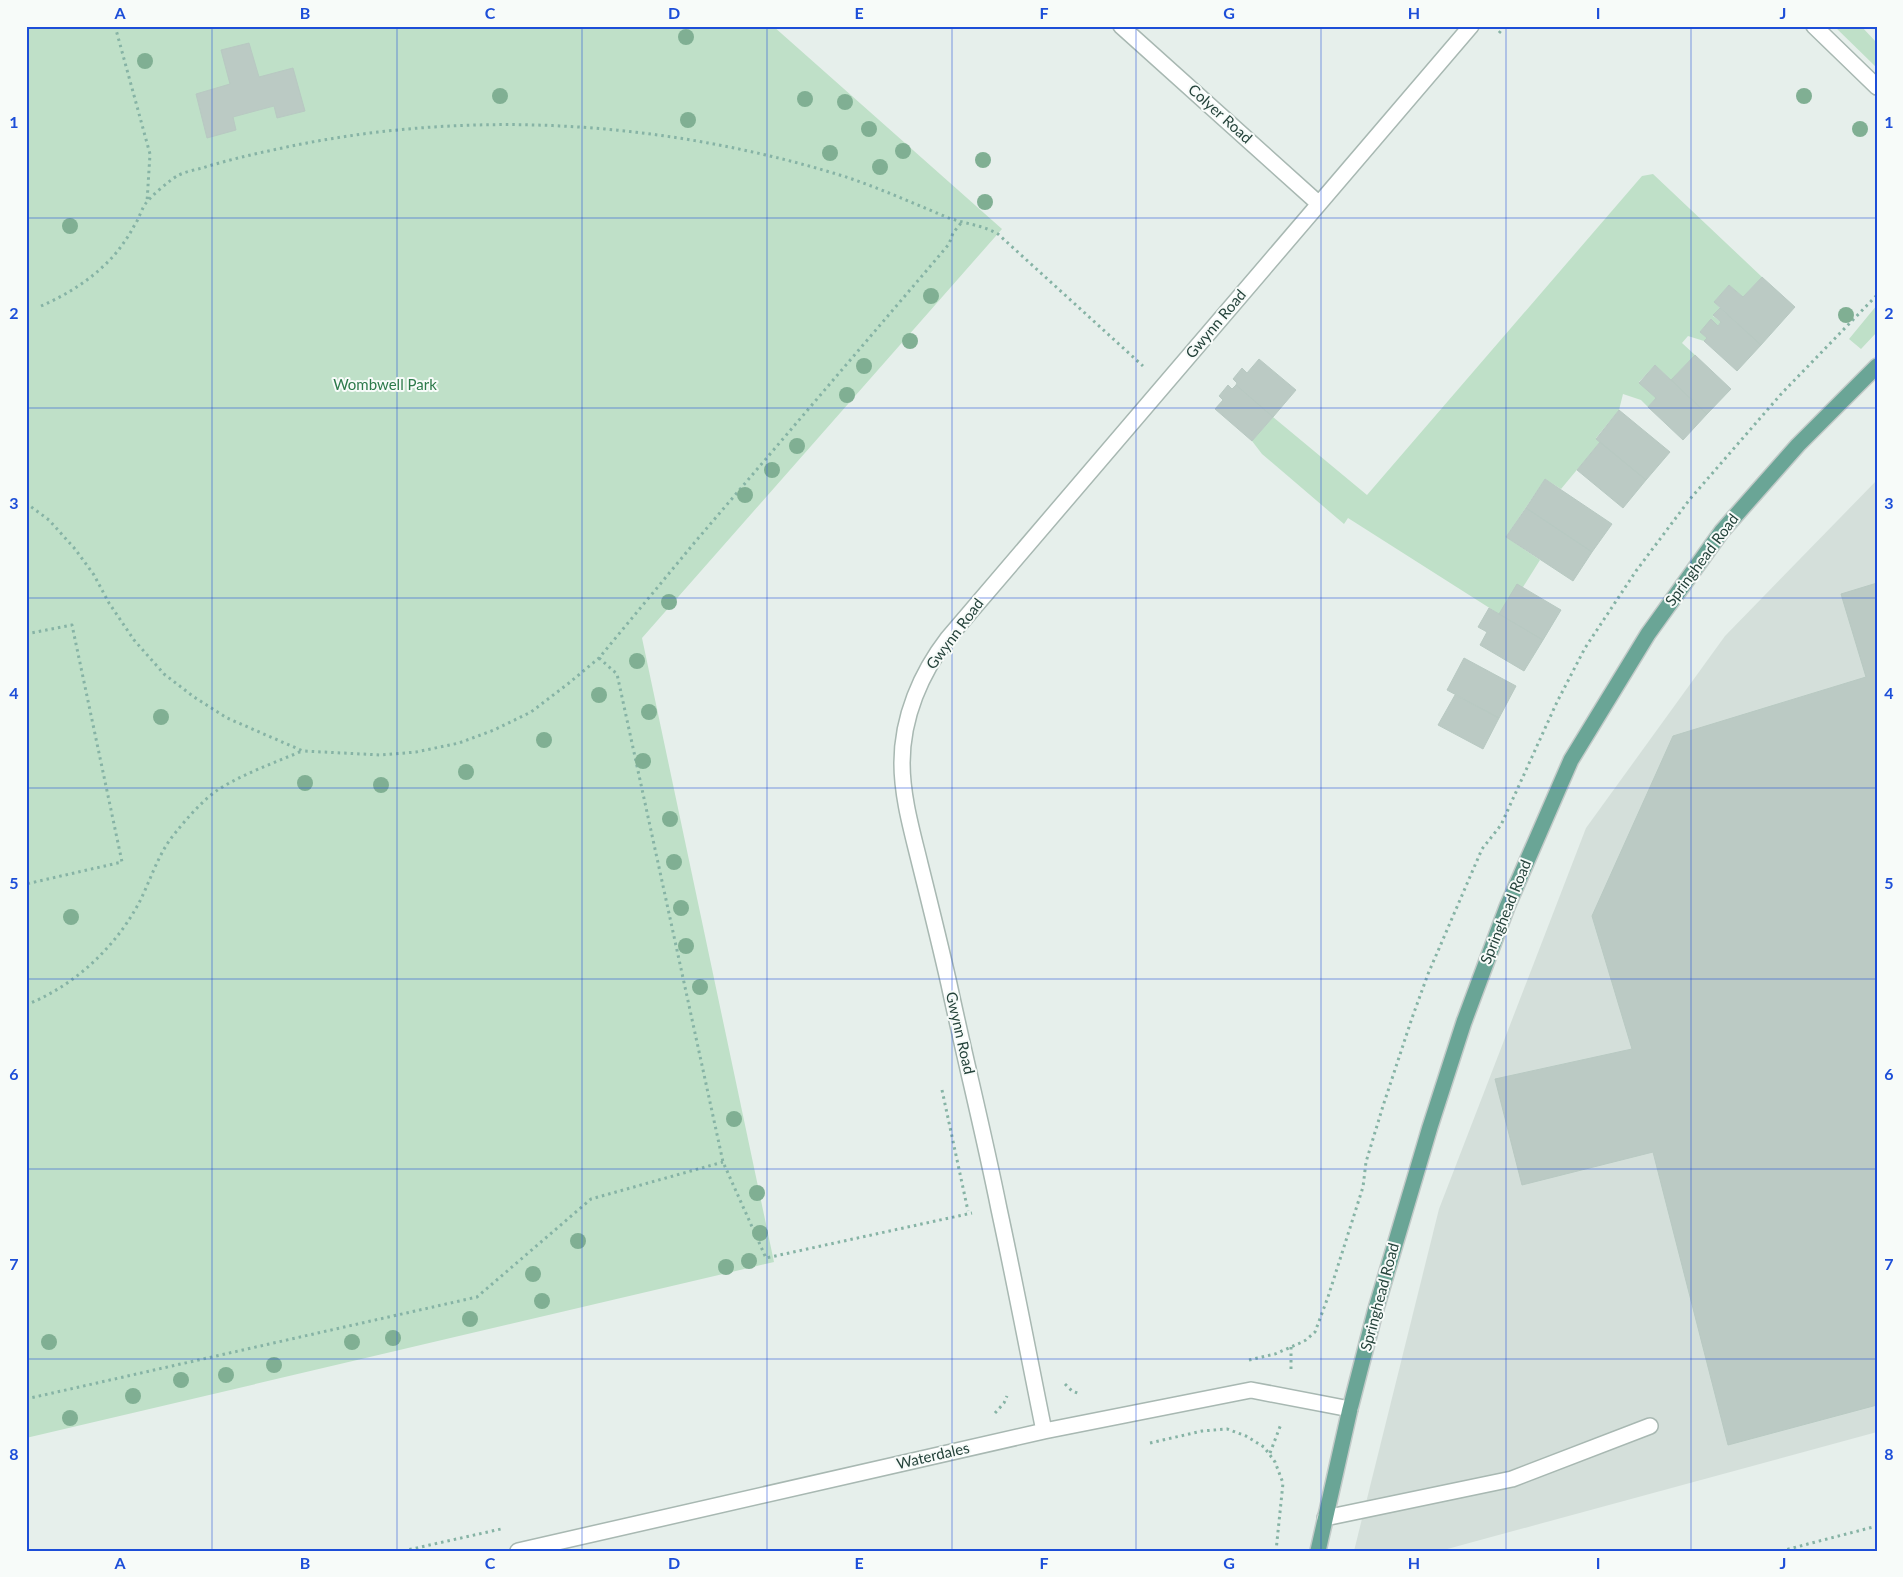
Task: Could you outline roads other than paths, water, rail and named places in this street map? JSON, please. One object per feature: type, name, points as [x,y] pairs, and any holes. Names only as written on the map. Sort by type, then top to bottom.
[{"type":"main road","name":"Springhead Road","points":[[1318,1551],[1350,1409],[1382,1287],[1464,1022],[1506,907],[1572,760],[1648,634],[1722,531],[1798,445],[1877,366]]},
{"type":"street","name":"Colyer Road","points":[[1120,26],[1318,203]]},
{"type":"street","name":"Gwynn Road","points":[[1044,1431],[999,1207],[910,822],[902,762],[902,748],[908,718],[927,670],[948,638],[1471,26]]},
{"type":"street","points":[[1814,26],[1877,87]]},
{"type":"street","name":"Waterdales","points":[[518,1551],[1044,1431],[1251,1390],[1350,1409]]},
{"type":"street","points":[[1325,1518],[1512,1479],[1650,1426]]},
{"type":"park label","name":"Wombwell Park","points":[[385,385]]}]
